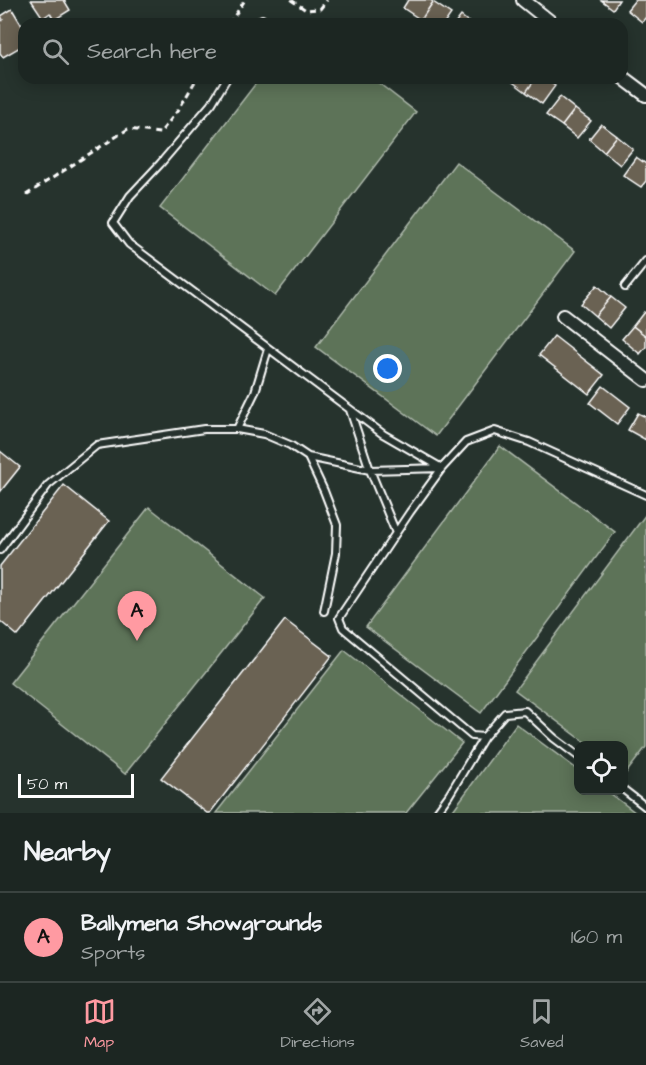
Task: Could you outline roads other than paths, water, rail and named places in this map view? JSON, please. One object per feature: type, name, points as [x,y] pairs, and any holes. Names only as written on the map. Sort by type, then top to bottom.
[{"type":"street","points":[[523,0],[546,18]]},
{"type":"street","points":[[628,82],[646,95]]},
{"type":"street","points":[[563,316],[646,380]]},
{"type":"lane","points":[[223,84],[212,103],[130,196],[113,223],[129,244],[268,349],[383,434],[442,468]]},
{"type":"lane","points":[[625,287],[646,261]]},
{"type":"lane","points":[[237,429],[255,392],[268,349]]},
{"type":"lane","points":[[350,410],[370,470],[396,532]]},
{"type":"lane","points":[[0,550],[48,485],[97,445],[204,429],[237,429],[264,434],[290,445],[308,457],[370,470],[442,468]]},
{"type":"lane","points":[[484,737],[472,736],[343,628],[339,618],[396,532],[442,468],[466,442],[495,431],[529,442],[646,495]]},
{"type":"lane","points":[[308,457],[337,525],[336,553],[324,611]]},
{"type":"lane","points":[[436,813],[484,737],[505,713],[525,711],[554,738],[574,752]]},
{"type":"lane","points":[[628,793],[646,807]]},
{"type":"place","name":"Ballymena Showgrounds","points":[[137,641]]}]
